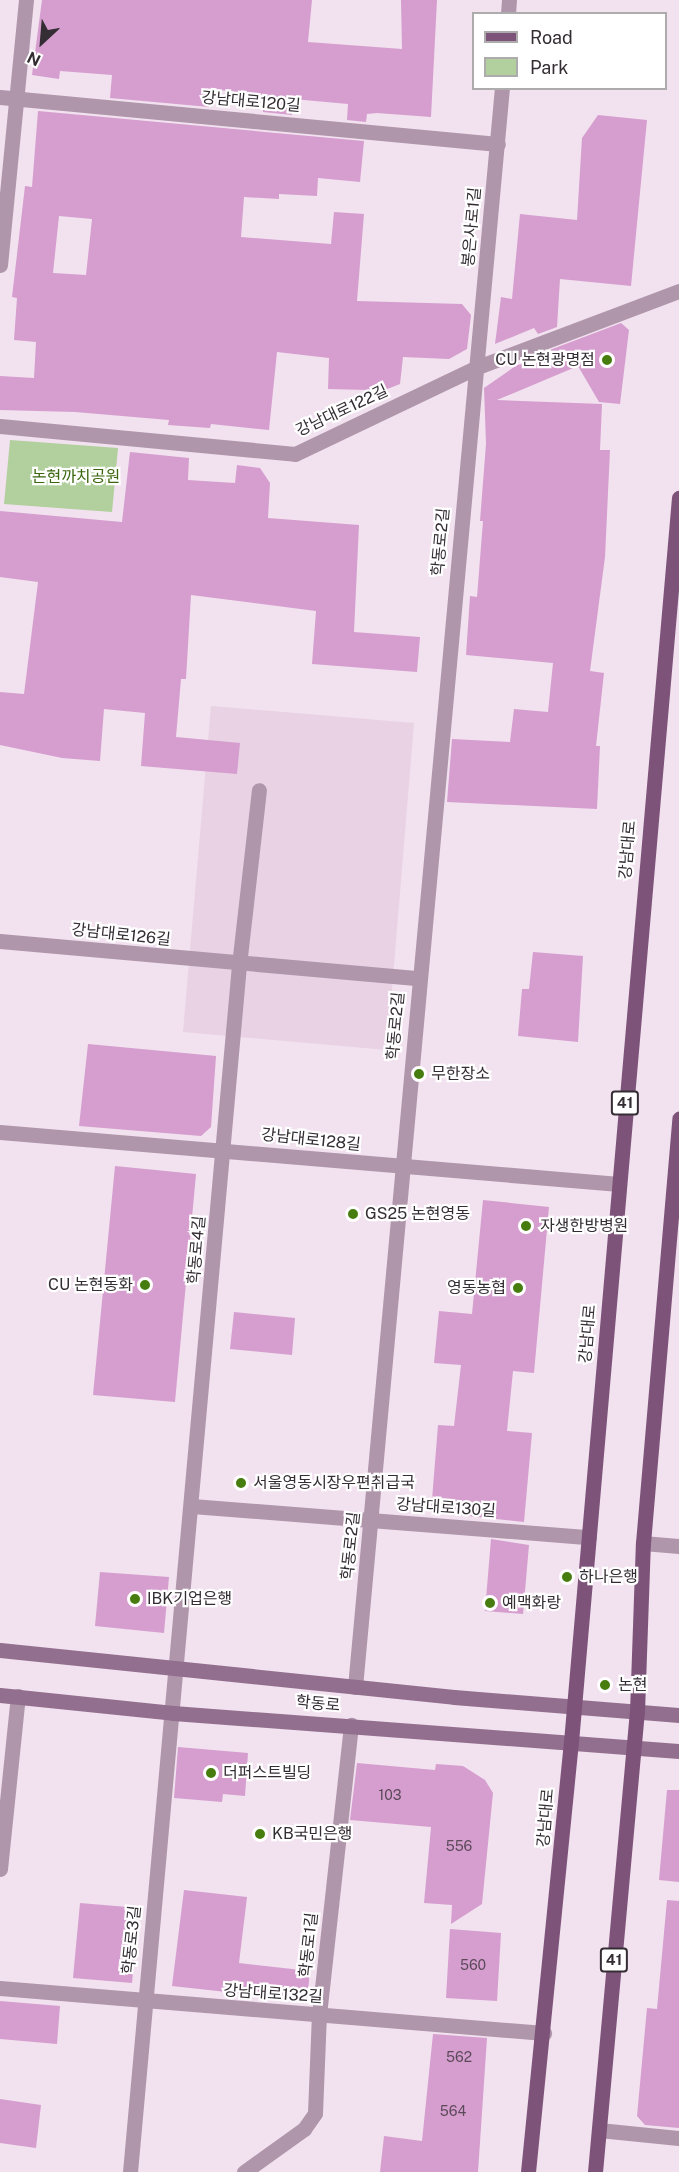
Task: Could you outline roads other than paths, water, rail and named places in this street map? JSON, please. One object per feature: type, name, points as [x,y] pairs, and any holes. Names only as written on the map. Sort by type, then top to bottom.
[{"type":"main road","name":"강남대로","points":[[528,2172],[544,2033],[571,1742],[679,498]]},
{"type":"main road","name":"41","points":[[595,2172],[638,1712],[644,1543],[676,1187],[679,1119]]},
{"type":"main road","name":"학동로","points":[[0,1650],[573,1708],[679,1715]]},
{"type":"main road","name":"학동로","points":[[0,1695],[173,1713],[679,1751]]},
{"type":"street","points":[[0,265],[26,0]]},
{"type":"street","name":"봉은사로1길","points":[[475,368],[502,90]]},
{"type":"street","name":"강남대로120길","points":[[0,97],[498,144]]},
{"type":"street","name":"강남대로122길","points":[[0,426],[295,453],[475,368],[679,291]]},
{"type":"street","name":"학동로2길","points":[[355,1687],[372,1521],[418,978],[475,368]]},
{"type":"street","name":"학동로4길","points":[[173,1713],[224,1149],[238,965],[259,790]]},
{"type":"street","name":"강남대로126길","points":[[0,941],[238,965],[418,978]]},
{"type":"street","name":"강남대로128길","points":[[0,1132],[224,1149],[402,1167],[619,1184]]},
{"type":"street","name":"강남대로130길","points":[[192,1506],[589,1537]]},
{"type":"street","points":[[644,1543],[679,1546]]},
{"type":"street","points":[[0,1869],[18,1696]]},
{"type":"street","name":"학동로3길","points":[[130,2172],[144,2002],[173,1713]]},
{"type":"street","name":"학동로1길","points":[[244,2172],[304,2129],[315,2113],[319,2015],[351,1725]]},
{"type":"street","name":"강남대로132길","points":[[0,1988],[144,2002],[544,2033]]},
{"type":"street","points":[[599,2130],[679,2138]]},
{"type":"place","name":"CU 논현광명점","points":[[607,360]]},
{"type":"place","name":"무한장소","points":[[419,1074]]},
{"type":"place","name":"GS25 논현영동","points":[[353,1214]]},
{"type":"place","name":"자생한방병원","points":[[526,1226]]},
{"type":"place","name":"CU 논현동화","points":[[145,1285]]},
{"type":"place","name":"영동농협","points":[[518,1288]]},
{"type":"place","name":"서울영동시장우편취급국","points":[[241,1483]]},
{"type":"place","name":"하나은행","points":[[567,1577]]},
{"type":"place","name":"IBK기업은행","points":[[135,1599]]},
{"type":"place","name":"예맥화랑","points":[[490,1603]]},
{"type":"place","name":"논현","points":[[605,1685]]},
{"type":"place","name":"더퍼스트빌딩","points":[[211,1773]]},
{"type":"place","name":"KB국민은행","points":[[260,1834]]},
{"type":"park label","name":"논현까치공원","points":[[76,477]]}]
